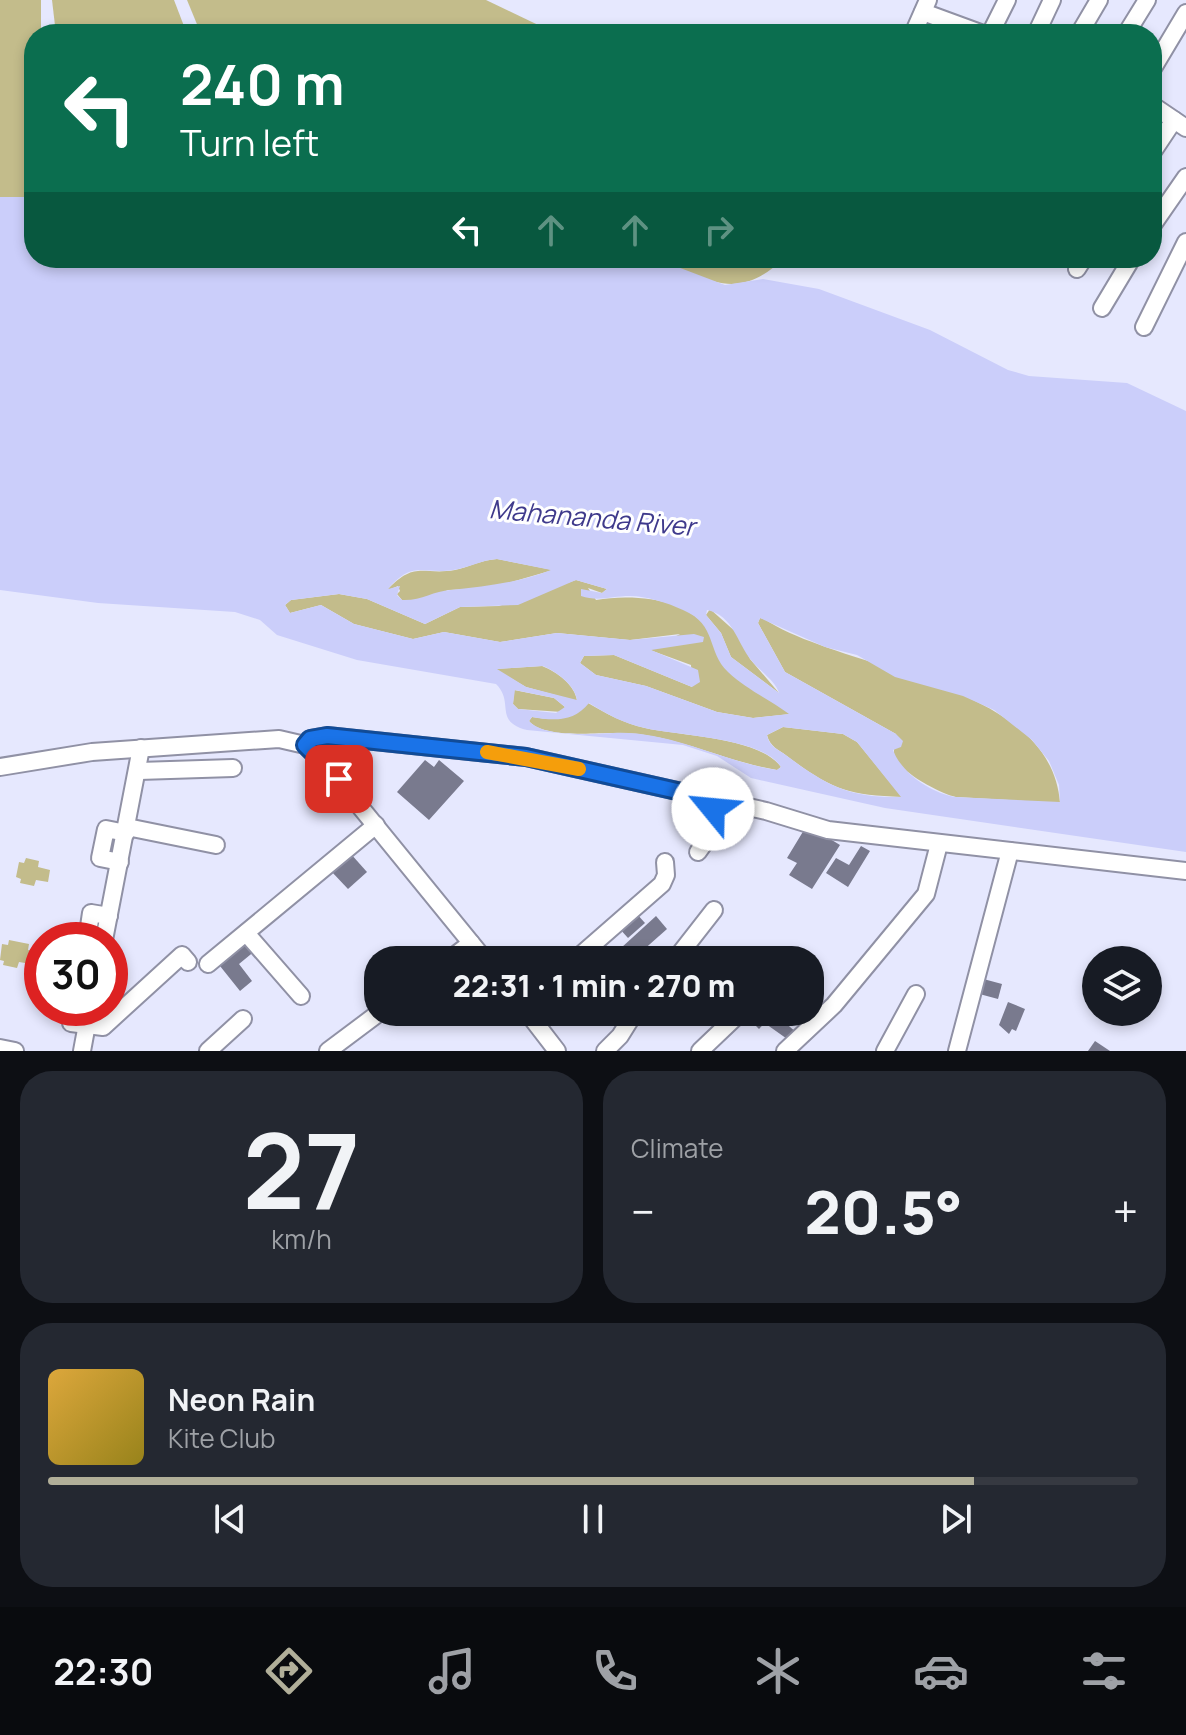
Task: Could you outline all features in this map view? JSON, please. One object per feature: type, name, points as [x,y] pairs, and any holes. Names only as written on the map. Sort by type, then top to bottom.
[{"type":"street","points":[[995,24],[1007,0]]},
{"type":"street","points":[[1041,24],[1052,0]]},
{"type":"street","points":[[1085,24],[1099,0]]},
{"type":"street","points":[[1132,24],[1147,0]]},
{"type":"street","points":[[926,6],[963,24]]},
{"type":"street","points":[[1162,53],[1186,13]]},
{"type":"street","points":[[1162,112],[1180,124],[1162,143]]},
{"type":"street","points":[[1162,212],[1186,177]]},
{"type":"street","points":[[1144,327],[1186,242]]},
{"type":"street","points":[[1102,308],[1126,268]]},
{"type":"street","points":[[305,745],[310,739],[327,736],[526,757],[708,798],[828,830],[1186,871]]},
{"type":"street","points":[[0,767],[141,748],[285,739],[305,745],[322,760],[473,946]]},
{"type":"street","points":[[127,830],[141,748]]},
{"type":"street","points":[[139,771],[233,768]]},
{"type":"street","points":[[698,852],[708,839],[714,819],[708,798]]},
{"type":"street","points":[[208,964],[376,825]]},
{"type":"street","points":[[108,922],[120,862],[100,858],[106,829],[216,845]]},
{"type":"street","points":[[785,1051],[834,1005],[926,894],[932,882],[939,844]]},
{"type":"street","points":[[957,1051],[1010,851]]},
{"type":"street","points":[[591,946],[662,884],[666,875],[665,862]]},
{"type":"street","points":[[686,946],[714,910]]},
{"type":"street","points":[[90,922],[91,913],[109,916]]},
{"type":"street","points":[[246,933],[301,996]]},
{"type":"street","points":[[467,946],[471,943]]},
{"type":"street","points":[[128,1008],[157,984],[182,955],[188,962]]},
{"type":"street","points":[[885,1051],[916,994]]},
{"type":"street","points":[[208,1051],[243,1019]]},
{"type":"street","points":[[328,1051],[364,1024]]},
{"type":"street","points":[[82,1051],[108,1026]]},
{"type":"street","points":[[538,1026],[557,1051]]},
{"type":"street","points":[[605,1051],[626,1026]]},
{"type":"street","points":[[700,1051],[726,1026]]},
{"type":"street","points":[[0,1048],[13,1051]]},
{"type":"shaded area","points":[[0,0],[41,0],[41,24],[24,24],[24,197],[0,197]]},
{"type":"shaded area","points":[[52,0],[174,0],[183,24],[55,24]]},
{"type":"shaded area","points":[[187,0],[486,0],[536,24],[197,24]]},
{"type":"shaded area","points":[[679,268],[772,268],[751,280],[736,284],[706,279]]},
{"type":"shaded area","points":[[497,559],[553,570],[491,588],[448,590],[424,600],[402,600],[397,594],[400,591],[398,586],[386,591],[412,572],[455,570]]},
{"type":"shaded area","points":[[576,580],[607,589],[602,593],[588,588],[596,600],[643,598],[675,605],[689,612],[711,634],[730,673],[791,714],[753,718],[717,712],[646,686],[596,675],[580,663],[584,656],[614,655],[692,687],[691,665],[650,650],[680,634],[630,640],[557,633],[500,642],[444,632],[413,639],[354,624],[321,605],[290,613],[285,605],[291,600],[339,594],[367,599],[425,624],[460,607],[499,606]]},
{"type":"shaded area","points":[[710,609],[737,633],[750,659],[779,693],[731,657],[721,633],[706,615]]},
{"type":"shaded area","points":[[760,618],[800,637],[939,685],[984,705],[1021,730],[1048,762],[1060,803],[956,797],[919,780],[896,759],[896,734],[785,672],[758,623]]},
{"type":"shaded area","points":[[542,666],[564,680],[577,701],[526,687],[495,669]]},
{"type":"shaded area","points":[[514,690],[554,698],[565,707],[562,712],[518,709],[513,704]]},
{"type":"shaded area","points":[[588,703],[637,726],[718,739],[756,749],[781,767],[777,770],[756,766],[655,737],[556,732],[529,721],[532,717],[556,719],[569,716]]},
{"type":"shaded area","points":[[783,727],[843,734],[857,742],[902,797],[853,792],[816,776],[770,742],[767,735]]},
{"type":"shaded area","points":[[26,858],[39,861],[38,867],[50,870],[48,882],[36,880],[34,886],[20,883],[21,879],[16,877],[19,862],[24,863]]},
{"type":"shaded area","points":[[9,940],[24,943],[24,963],[19,962],[17,968],[3,965],[4,961],[0,960],[2,944],[8,945]]},
{"type":"water","name":"Mahananda River","points":[[0,197],[24,197],[24,268],[680,268],[725,285],[763,279],[819,289],[930,330],[1008,370],[1029,376],[1127,383],[1186,411],[1186,852],[885,808],[751,778],[717,756],[683,745],[559,733],[655,736],[756,766],[777,770],[781,767],[756,749],[718,739],[637,726],[589,703],[570,717],[532,717],[529,721],[556,733],[527,730],[510,722],[504,698],[496,684],[357,660],[277,635],[260,620],[235,612],[98,603],[0,590]],"holes":[[[497,559],[551,570],[514,581],[445,591],[409,600],[402,600],[397,595],[400,586],[388,589],[412,571],[453,570]],[[576,580],[607,589],[602,593],[581,589],[581,596],[587,598],[636,596],[664,602],[694,616],[707,631],[721,664],[728,672],[789,714],[753,718],[717,712],[646,686],[596,675],[580,663],[584,656],[614,655],[692,687],[700,682],[698,670],[651,650],[703,642],[704,637],[694,634],[630,640],[557,633],[500,642],[444,632],[413,639],[354,624],[321,605],[290,613],[285,605],[291,600],[339,594],[367,599],[425,624],[460,607],[518,605]],[[707,610],[723,618],[751,660],[779,693],[731,657],[721,633],[706,615]],[[760,618],[825,647],[857,655],[895,677],[963,696],[994,710],[1032,740],[1049,761],[1059,785],[1060,802],[955,797],[919,781],[897,759],[893,750],[901,747],[903,741],[896,734],[785,672],[758,623]],[[543,666],[573,689],[577,700],[526,687],[497,669]],[[515,690],[554,698],[565,707],[556,713],[518,709],[513,704]],[[783,727],[843,734],[857,742],[901,797],[867,795],[827,782],[774,747],[767,735]]]},
{"type":"building","points":[[425,760],[434,767],[439,760],[464,781],[429,820],[397,792]]},
{"type":"building","points":[[807,825],[840,845],[812,889],[789,875],[797,863],[787,858]]},
{"type":"building","points":[[861,846],[870,851],[848,887],[826,873],[836,858],[849,865]]},
{"type":"building","points":[[350,853],[367,872],[348,889],[331,871]]},
{"type":"building","points":[[636,913],[645,923],[628,938],[619,928]]},
{"type":"building","points":[[656,916],[667,929],[648,946],[623,946]]},
{"type":"building","points":[[245,937],[256,950],[239,964],[252,981],[240,991],[216,961]]},
{"type":"building","points":[[976,977],[1002,984],[998,999],[972,992]]},
{"type":"building","points":[[1008,1002],[1025,1009],[1016,1031],[1012,1029],[1009,1034],[999,1025]]},
{"type":"building","points":[[769,1026],[789,1026],[797,1033],[790,1041]]},
{"type":"building","points":[[1095,1041],[1110,1051],[1088,1051]]},
{"type":"slow traffic","points":[[487,752],[579,769]]},
{"type":"route","points":[[339,779],[305,745],[310,739],[327,736],[526,757],[708,798],[713,809]]}]
